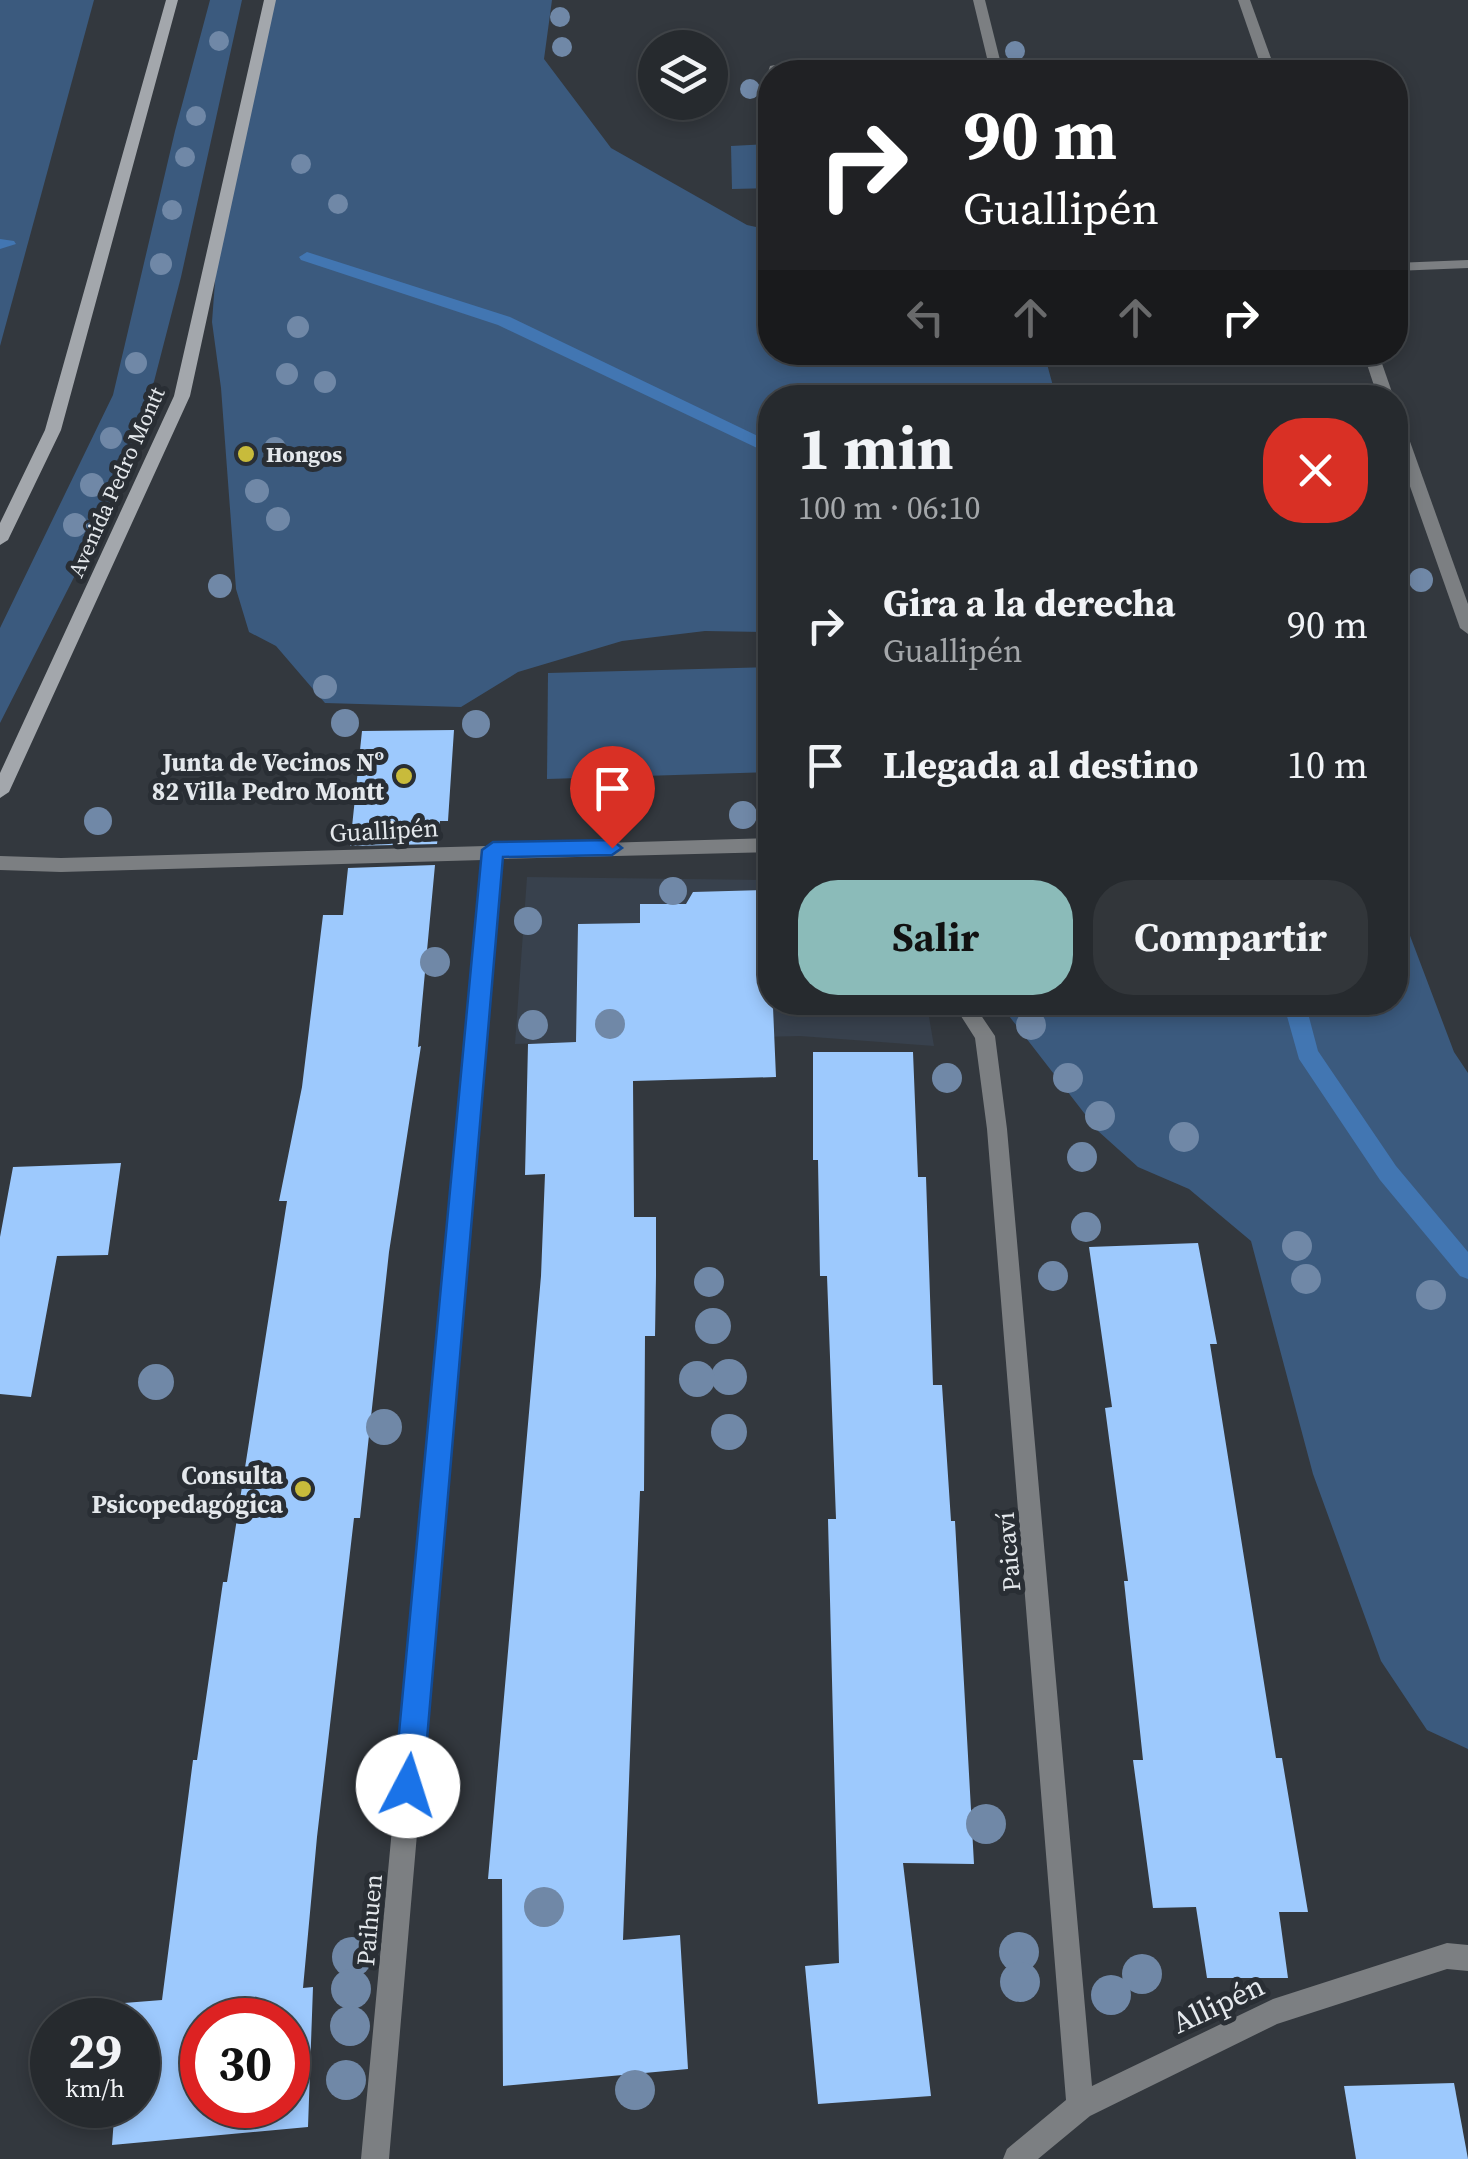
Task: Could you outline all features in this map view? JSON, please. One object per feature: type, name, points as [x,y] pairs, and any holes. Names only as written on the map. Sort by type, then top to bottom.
[{"type":"main road","points":[[0,540],[53,430],[172,0]]},
{"type":"main road","name":"Avenida Pedro Montt","points":[[0,792],[182,396],[270,0]]},
{"type":"street","points":[[979,0],[994,60]]},
{"type":"street","points":[[1244,0],[1266,60]]},
{"type":"street","points":[[1408,266],[1468,264]]},
{"type":"street","points":[[1408,459],[1468,628]]},
{"type":"street","name":"Guallipén","points":[[0,863],[758,844]]},
{"type":"street","name":"Paihuen","points":[[376,2159],[493,850]]},
{"type":"street","name":"Paicaví","points":[[970,1015],[985,1036],[997,1129],[1080,2106]]},
{"type":"street","name":"Allipén","points":[[1018,2159],[1080,2106],[1273,2012],[1447,1956],[1468,1958]]},
{"type":"shaded area","points":[[0,0],[94,0],[0,346]]},
{"type":"shaded area","points":[[210,0],[242,0],[181,277],[134,459],[0,723],[0,628],[113,395]]},
{"type":"shaded area","points":[[275,0],[552,0],[544,59],[611,148],[747,225],[758,227],[758,365],[1047,365],[1053,385],[758,385],[758,632],[705,631],[622,641],[518,672],[461,707],[325,703],[276,646],[249,632],[236,589],[221,388],[212,322],[216,268]]},
{"type":"shaded area","points":[[758,145],[758,188],[732,189],[731,146]]},
{"type":"shaded area","points":[[758,667],[758,772],[547,779],[548,673]]},
{"type":"shaded area","points":[[527,877],[758,880],[758,1015],[928,1015],[934,1046],[800,1036],[515,1044]]},
{"type":"shaded area","points":[[1408,930],[1454,1052],[1468,1073],[1468,1749],[1427,1730],[1381,1661],[1313,1474],[1251,1241],[1189,1189],[1138,1167],[1098,1131],[1008,1015],[1408,1015]]},
{"type":"building","name":"Junta de Vecinos Nº 82 Villa Pedro Montt","points":[[454,730],[448,821],[440,821],[437,844],[350,846],[362,731]]},
{"type":"building","points":[[435,865],[418,1047],[421,1046],[389,1252],[360,1518],[354,1518],[317,1837],[303,1988],[313,1987],[310,2071],[310,1998],[180,1998],[180,2128],[297,2128],[112,2145],[113,2128],[160,2128],[160,2000],[193,1760],[197,1760],[223,1582],[227,1582],[287,1201],[279,1201],[302,1087],[323,915],[343,915],[348,868]]},
{"type":"building","points":[[758,890],[758,1015],[773,1015],[776,1077],[633,1081],[634,1217],[656,1217],[656,1276],[655,1336],[645,1336],[644,1491],[640,1491],[623,1940],[680,1935],[688,2069],[503,2086],[502,1879],[488,1879],[541,1276],[545,1174],[525,1175],[528,1044],[576,1042],[578,924],[640,923],[640,904],[686,904],[693,892]]},
{"type":"building","points":[[813,1052],[913,1052],[918,1177],[926,1177],[933,1385],[942,1385],[951,1521],[955,1521],[974,1864],[903,1863],[931,2096],[818,2104],[805,1966],[839,1963],[828,1519],[836,1519],[827,1276],[820,1276],[818,1160],[813,1160]]},
{"type":"building","points":[[121,1163],[108,1255],[57,1256],[31,1397],[0,1394],[0,1237],[13,1167]]},
{"type":"building","points":[[1198,1243],[1217,1344],[1210,1344],[1276,1758],[1282,1758],[1308,1912],[1279,1912],[1288,1978],[1207,1978],[1196,1907],[1153,1908],[1133,1760],[1143,1760],[1124,1581],[1128,1581],[1105,1408],[1112,1407],[1089,1247]]},
{"type":"building","points":[[1454,2083],[1468,2159],[1356,2159],[1344,2086]]},
{"type":"waterway","points":[[0,244],[8,244]]},
{"type":"waterway","points":[[307,257],[504,321],[758,443]]},
{"type":"waterway","points":[[1297,1015],[1307,1053],[1388,1173],[1468,1269]]},
{"type":"place","name":"Hongos","points":[[246,454]]},
{"type":"place","name":"Junta de Vecinos Nº 82 Villa Pedro Montt","points":[[404,776]]},
{"type":"place","name":"Consulta Psicopedagógica","points":[[303,1489]]},
{"type":"route","points":[[408,1786],[493,850],[612,848]]}]
